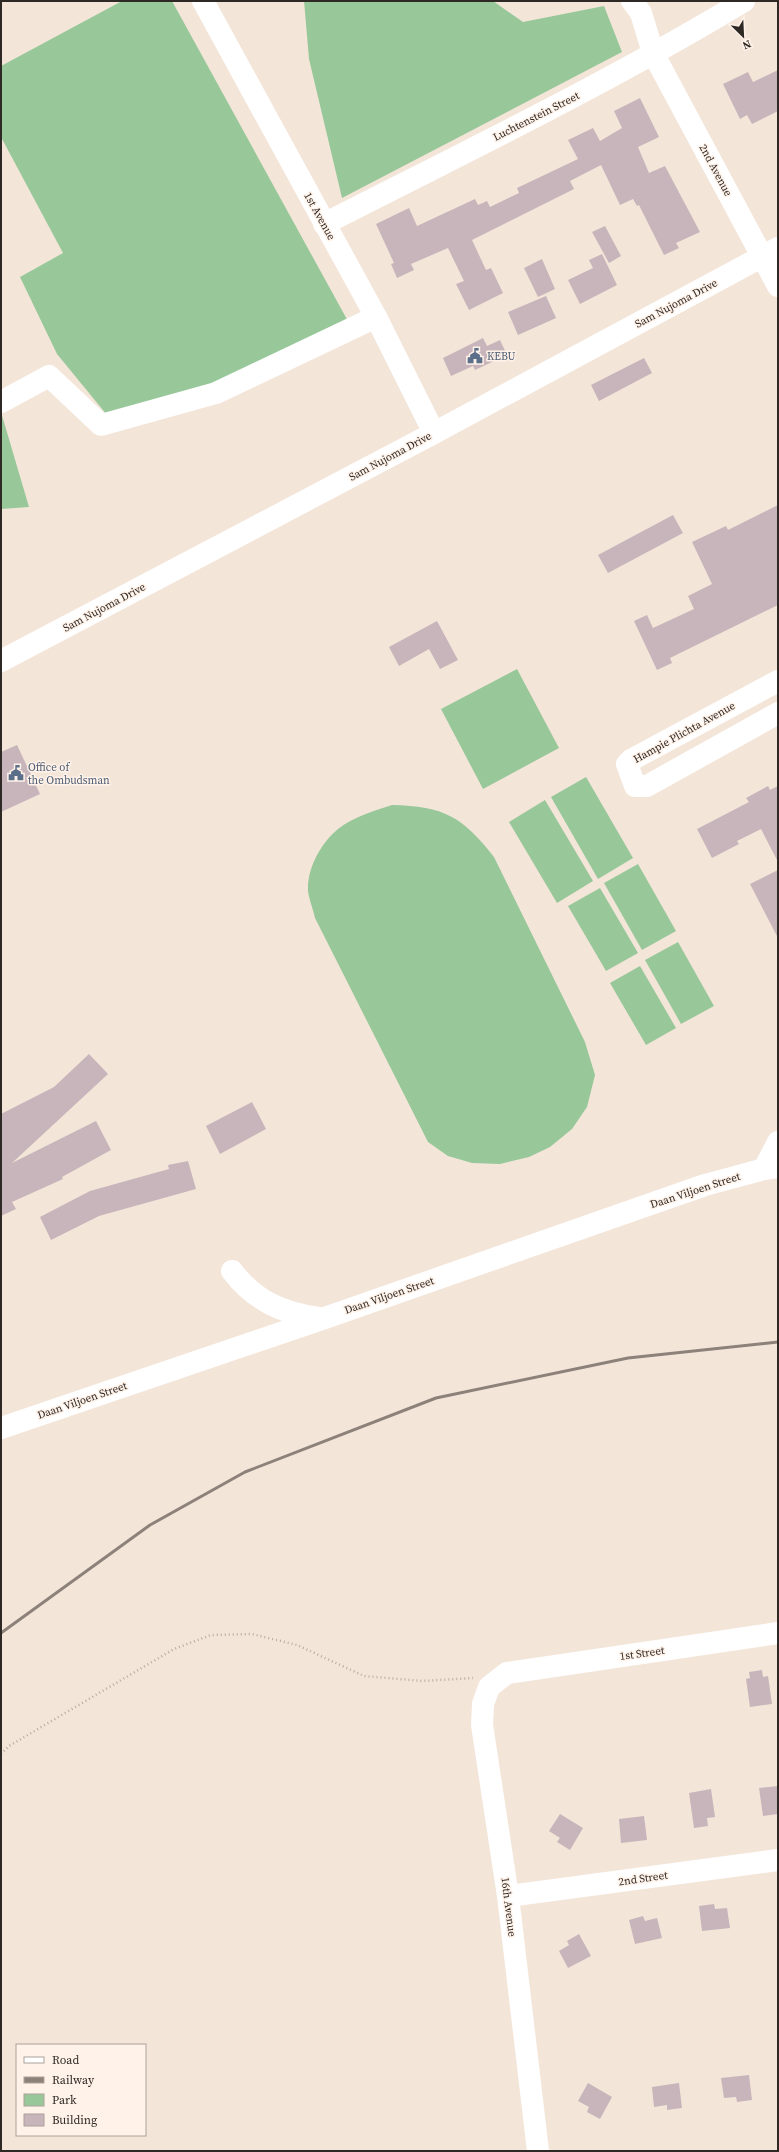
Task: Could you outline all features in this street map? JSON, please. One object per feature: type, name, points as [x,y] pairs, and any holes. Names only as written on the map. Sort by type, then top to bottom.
[{"type":"street","name":"1st Avenue","points":[[203,1],[376,317],[434,433]]},
{"type":"street","name":"2nd Avenue","points":[[632,1],[641,13],[654,53],[770,252],[778,286]]},
{"type":"street","name":"Luchtenstein Street","points":[[324,224],[546,111],[654,53],[744,1]]},
{"type":"street","name":"Sam Nujoma Drive","points":[[1,661],[434,433],[770,252]]},
{"type":"street","points":[[1,402],[49,376],[101,425],[216,393],[376,317]]},
{"type":"street","name":"Hampie Plichta Avenue","points":[[778,681],[631,760],[627,768],[635,786],[647,786],[778,713]]},
{"type":"street","points":[[771,1168],[778,1142]]},
{"type":"street","name":"Daan Viljoen Street","points":[[1,1428],[322,1319],[705,1185],[771,1168]]},
{"type":"street","points":[[232,1272],[241,1283],[264,1302],[293,1314],[322,1319]]},
{"type":"street","name":"1st Street","points":[[507,1673],[778,1633]]},
{"type":"street","name":"16th Avenue","points":[[507,1673],[489,1687],[483,1704],[482,1725],[508,1896],[538,2151]]},
{"type":"street","name":"2nd Street","points":[[508,1896],[778,1860]]},
{"type":"path","points":[[1,1754],[10,1746],[174,1649],[211,1635],[252,1634],[297,1645],[364,1676],[422,1681],[474,1678],[507,1673]]},
{"type":"green space","points":[[122,1],[172,1],[349,323],[203,391],[107,415],[57,354],[20,277],[63,253],[1,137],[1,66]]},
{"type":"green space","points":[[304,1],[493,1],[523,22],[604,6],[622,52],[342,198],[309,59]]},
{"type":"green space","points":[[1,412],[29,507],[1,509]]},
{"type":"green space","points":[[517,669],[559,748],[483,789],[441,709]]},
{"type":"green space","points":[[586,777],[633,858],[598,879],[551,797]]},
{"type":"green space","points":[[545,800],[593,881],[557,903],[509,822]]},
{"type":"green space","points":[[392,805],[426,808],[451,816],[462,823],[483,843],[494,857],[585,1042],[595,1075],[587,1107],[572,1129],[550,1147],[529,1157],[500,1164],[472,1163],[448,1156],[428,1142],[315,918],[308,891],[308,882],[316,857],[326,841],[338,829],[350,821]]},
{"type":"green space","points":[[638,864],[676,931],[642,950],[604,883]]},
{"type":"green space","points":[[600,888],[638,953],[606,971],[568,906]]},
{"type":"green space","points":[[678,942],[714,1006],[681,1024],[645,960]]},
{"type":"green space","points":[[640,966],[676,1028],[646,1045],[610,983]]},
{"type":"building","points":[[778,70],[778,111],[752,124],[747,115],[740,119],[723,84],[748,72],[753,82]]},
{"type":"building","points":[[640,98],[659,137],[638,147],[649,173],[665,166],[700,232],[676,243],[679,248],[664,255],[639,205],[637,206],[633,199],[620,205],[601,165],[570,181],[574,189],[472,240],[486,270],[491,268],[503,293],[469,310],[456,284],[464,281],[448,248],[411,264],[414,270],[397,278],[391,264],[394,263],[376,224],[409,208],[417,226],[475,199],[478,205],[487,201],[490,207],[519,193],[517,188],[578,159],[568,140],[593,128],[600,141],[622,128],[614,111]]},
{"type":"building","points":[[605,226],[621,256],[609,263],[592,232]]},
{"type":"building","points":[[602,254],[617,285],[580,304],[568,280],[593,268],[589,260]]},
{"type":"building","points":[[542,259],[555,289],[538,297],[524,268]]},
{"type":"building","points":[[546,296],[556,318],[518,335],[508,312]]},
{"type":"building","name":"KEBU","points":[[483,338],[487,346],[500,340],[507,355],[475,370],[473,366],[451,376],[443,358]]},
{"type":"building","points":[[644,358],[652,373],[599,401],[591,385]]},
{"type":"building","points":[[778,505],[778,605],[670,658],[672,663],[657,670],[634,621],[647,615],[653,628],[694,609],[688,596],[712,584],[692,542],[726,526],[728,530]]},
{"type":"building","points":[[673,515],[683,533],[608,573],[598,555]]},
{"type":"building","points":[[437,621],[458,660],[440,669],[429,649],[399,666],[389,647]]},
{"type":"building","name":"Office of the Ombudsman","points":[[17,745],[40,794],[1,812],[1,752]]},
{"type":"building","points":[[768,786],[770,790],[778,786],[778,862],[761,829],[737,841],[739,844],[712,858],[697,829],[749,802],[746,798]]},
{"type":"building","points":[[778,870],[778,938],[750,884]]},
{"type":"building","points":[[89,1054],[108,1074],[12,1163],[96,1121],[111,1150],[62,1177],[63,1179],[12,1202],[16,1209],[1,1216],[1,1114],[54,1087]]},
{"type":"building","points":[[252,1102],[266,1129],[220,1154],[206,1126]]},
{"type":"building","points":[[188,1161],[196,1189],[99,1216],[51,1240],[40,1217],[90,1191],[169,1169],[168,1165]]},
{"type":"building","points":[[762,1670],[763,1677],[768,1676],[772,1704],[750,1707],[746,1679],[750,1678],[749,1672]]},
{"type":"building","points":[[778,1786],[778,1814],[763,1816],[759,1788]]},
{"type":"building","points":[[711,1789],[715,1817],[707,1818],[708,1826],[694,1828],[689,1793]]},
{"type":"building","points":[[560,1814],[583,1828],[570,1850],[557,1842],[560,1838],[549,1831]]},
{"type":"building","points":[[644,1816],[647,1840],[621,1843],[619,1819]]},
{"type":"building","points":[[714,1904],[715,1909],[727,1908],[730,1928],[702,1931],[699,1906]]},
{"type":"building","points":[[643,1916],[645,1921],[657,1918],[662,1938],[635,1944],[629,1920]]},
{"type":"building","points":[[579,1934],[591,1956],[568,1968],[559,1951],[569,1945],[567,1941]]},
{"type":"building","points":[[749,2075],[752,2100],[737,2102],[736,2097],[724,2098],[721,2078]]},
{"type":"building","points":[[588,2083],[612,2097],[600,2119],[587,2112],[589,2107],[578,2101]]},
{"type":"building","points":[[679,2083],[682,2108],[667,2110],[667,2105],[654,2107],[652,2087]]},
{"type":"railway","points":[[1,1633],[150,1525],[245,1472],[436,1398],[628,1358],[778,1342]]},
{"type":"place","name":"KEBU","points":[[475,356]]},
{"type":"place","name":"Office of the Ombudsman","points":[[16,773]]}]
